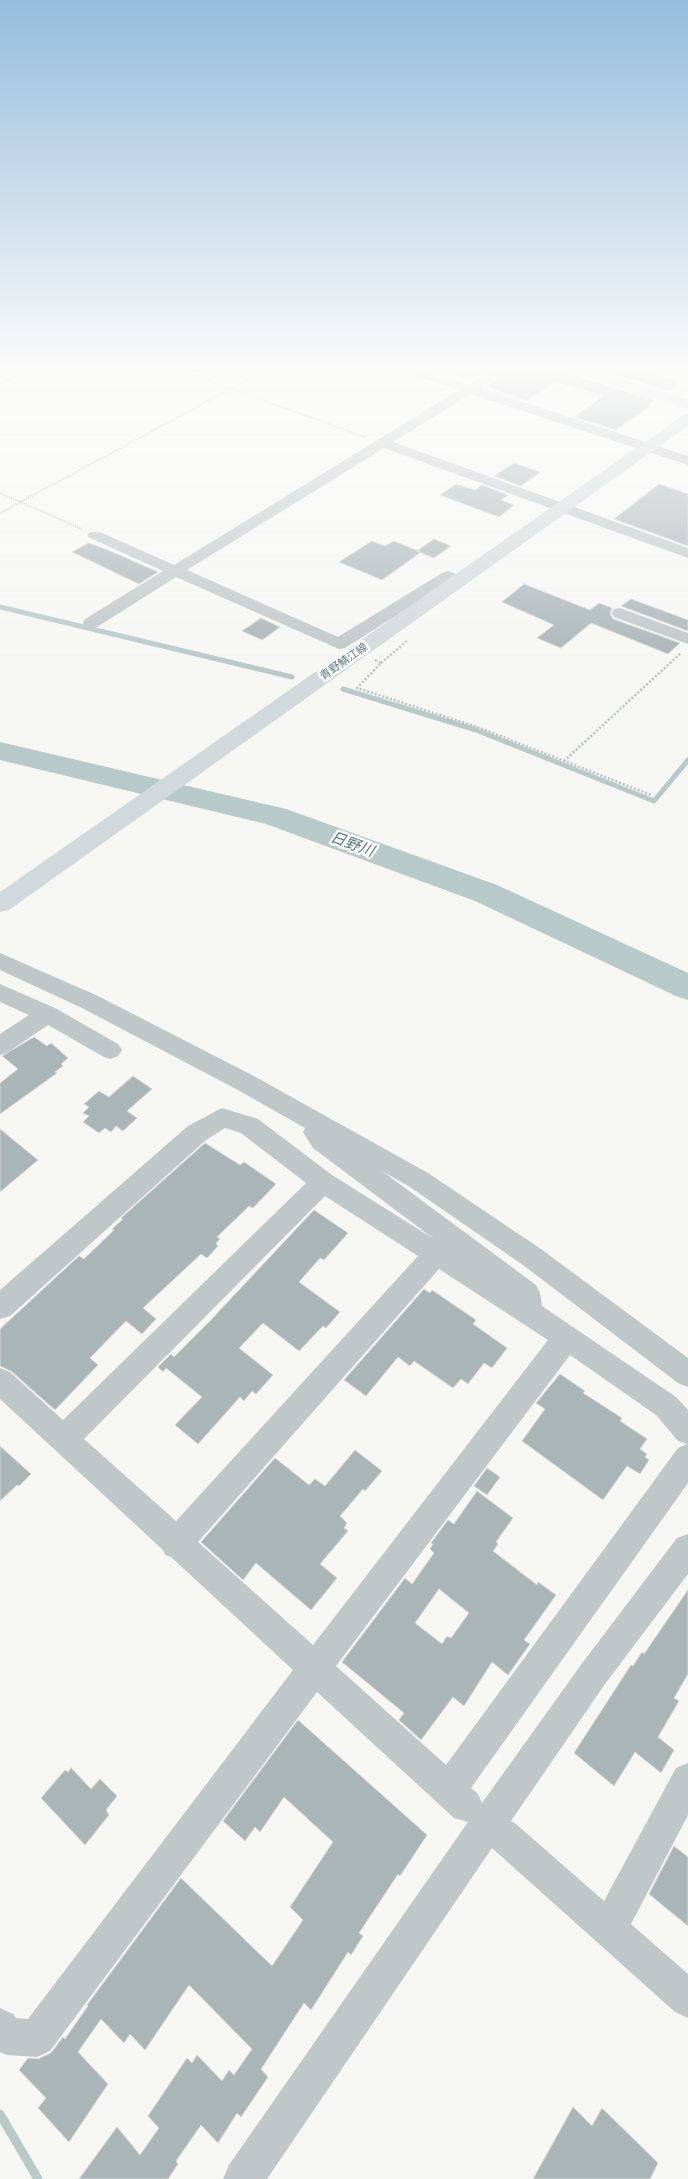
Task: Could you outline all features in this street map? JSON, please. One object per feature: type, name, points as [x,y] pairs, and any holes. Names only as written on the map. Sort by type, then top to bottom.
[{"type":"main road","name":"青野鯖江線","points":[[0,904],[621,468]]},
{"type":"street","points":[[91,622],[342,468]]},
{"type":"street","points":[[451,468],[688,553]]},
{"type":"street","points":[[95,535],[338,644],[448,576],[461,581]]},
{"type":"street","points":[[620,613],[686,645]]},
{"type":"street","points":[[0,961],[90,1002],[236,1077],[418,1180],[532,1257],[688,1374]]},
{"type":"street","points":[[0,992],[47,1014],[110,1050]]},
{"type":"street","points":[[0,1046],[47,1014]]},
{"type":"street","points":[[302,1114],[322,1142],[528,1293],[529,1314]]},
{"type":"street","points":[[0,1307],[197,1133],[222,1118],[249,1126],[323,1182],[567,1337],[666,1406],[688,1431]]},
{"type":"street","points":[[64,1439],[323,1182]]},
{"type":"street","points":[[176,1544],[436,1255]]},
{"type":"street","points":[[2,2036],[37,2038],[567,1337]]},
{"type":"street","points":[[0,1381],[176,1544],[458,1798],[688,1458]]},
{"type":"street","points":[[243,2179],[443,1888],[594,1673],[688,1549]]},
{"type":"street","points":[[609,1929],[688,1780]]},
{"type":"street","points":[[504,1836],[688,1999]]},
{"type":"path","points":[[0,513],[83,468]]},
{"type":"path","points":[[0,493],[95,535]]},
{"type":"path","points":[[564,761],[686,645]]},
{"type":"path","points":[[370,658],[381,663],[357,688],[480,728],[651,795]]},
{"type":"building","points":[[507,468],[528,468],[540,472],[521,486],[494,476]]},
{"type":"building","points":[[456,484],[475,490],[482,485],[508,495],[501,500],[514,505],[499,517],[440,495]]},
{"type":"building","points":[[659,484],[688,494],[688,546],[614,519]]},
{"type":"building","points":[[434,539],[451,546],[434,558],[417,551]]},
{"type":"building","points":[[372,541],[385,546],[394,541],[421,552],[382,580],[339,562]]},
{"type":"building","points":[[89,543],[158,572],[139,584],[72,552]]},
{"type":"building","points":[[524,584],[590,610],[599,603],[612,608],[610,614],[613,619],[680,643],[668,654],[591,623],[561,648],[537,638],[554,625],[502,602]]},
{"type":"building","points":[[631,599],[688,620],[688,631],[621,606]]},
{"type":"building","points":[[261,618],[280,627],[262,640],[242,631]]},
{"type":"building","points":[[34,1037],[47,1046],[51,1043],[68,1058],[61,1064],[63,1066],[55,1072],[57,1073],[0,1114],[0,1083],[18,1069],[2,1056]]},
{"type":"building","points":[[133,1076],[152,1089],[127,1111],[137,1118],[123,1131],[116,1126],[111,1132],[105,1128],[99,1133],[83,1122],[89,1116],[83,1113],[89,1107],[84,1104],[99,1091],[109,1097]]},
{"type":"building","points":[[0,1129],[38,1160],[0,1192]]},
{"type":"building","points":[[205,1143],[240,1165],[244,1162],[276,1184],[253,1208],[249,1206],[217,1237],[220,1239],[216,1243],[218,1246],[207,1258],[201,1254],[143,1308],[156,1319],[142,1334],[126,1321],[90,1358],[98,1365],[55,1410],[11,1371],[0,1366],[0,1329],[79,1256],[84,1259],[114,1230],[112,1229],[123,1219],[121,1218]]},
{"type":"building","points":[[314,1210],[348,1233],[324,1260],[320,1258],[299,1282],[340,1312],[326,1328],[323,1326],[299,1351],[263,1323],[239,1348],[273,1375],[256,1394],[252,1391],[244,1401],[240,1397],[198,1444],[175,1425],[202,1397],[166,1368],[163,1372],[158,1367],[171,1354],[174,1357],[208,1323]]},
{"type":"building","points":[[424,1289],[430,1293],[432,1290],[476,1320],[473,1324],[507,1348],[492,1368],[484,1363],[468,1384],[461,1379],[453,1388],[414,1361],[410,1366],[398,1357],[366,1396],[344,1380]]},
{"type":"building","points":[[560,1374],[585,1391],[583,1393],[622,1418],[620,1421],[647,1439],[640,1449],[647,1454],[645,1457],[649,1460],[640,1474],[627,1466],[603,1500],[522,1441],[545,1409],[536,1403]]},
{"type":"building","points":[[0,1446],[31,1474],[0,1501]]},
{"type":"building","points":[[355,1450],[382,1471],[365,1491],[363,1489],[340,1516],[347,1523],[344,1528],[348,1531],[320,1564],[337,1578],[311,1610],[256,1563],[243,1580],[201,1542],[275,1458],[309,1485],[315,1479],[325,1486]]},
{"type":"building","points":[[487,1468],[500,1477],[487,1495],[474,1486]]},
{"type":"building","points":[[477,1491],[513,1518],[496,1542],[498,1544],[493,1551],[537,1585],[538,1582],[556,1595],[524,1640],[530,1644],[508,1675],[492,1662],[464,1706],[453,1697],[421,1740],[399,1720],[404,1713],[342,1662],[405,1578],[412,1584],[434,1553],[430,1549],[433,1544],[431,1543],[448,1520],[454,1524]],"holes":[[[439,1589],[469,1613],[451,1638],[447,1636],[442,1644],[415,1623]]]},
{"type":"building","points":[[688,1590],[688,1674],[674,1698],[679,1701],[658,1737],[674,1750],[661,1773],[635,1752],[614,1786],[574,1753],[631,1665],[633,1666],[642,1652],[644,1654]]},
{"type":"building","points":[[298,1720],[427,1835],[400,1876],[398,1874],[359,1933],[363,1936],[351,1955],[348,1952],[311,2010],[304,2003],[261,2069],[268,2077],[241,2117],[237,2113],[218,2143],[201,2125],[176,2161],[178,2164],[168,2179],[79,2179],[117,2127],[140,2155],[159,2128],[148,2116],[187,2058],[192,2063],[197,2055],[222,2081],[229,2070],[234,2075],[252,2049],[189,1985],[145,2050],[130,2034],[124,2043],[101,2019],[78,2052],[108,2084],[69,2142],[38,2108],[46,2098],[19,2070],[28,2058],[38,2059],[51,2053],[63,2037],[65,2039],[87,2005],[181,1878],[272,1966],[303,1920],[290,1907],[333,1842],[284,1797],[260,1832],[255,1827],[245,1841],[223,1821]]},
{"type":"building","points":[[71,1768],[91,1789],[100,1779],[117,1796],[106,1810],[109,1815],[85,1845],[41,1798],[65,1770],[68,1772]]},
{"type":"building","points":[[674,1846],[688,1857],[688,1926],[649,1894]]},
{"type":"building","points":[[573,2107],[592,2126],[602,2108],[658,2163],[650,2179],[533,2179]]},
{"type":"waterway","points":[[0,607],[292,677]]},
{"type":"waterway","points":[[343,689],[476,730],[654,801],[688,760]]},
{"type":"waterway","name":"日野川","points":[[0,751],[275,816],[486,893],[688,987]]},
{"type":"waterway","points":[[0,2114],[38,2179]]}]
